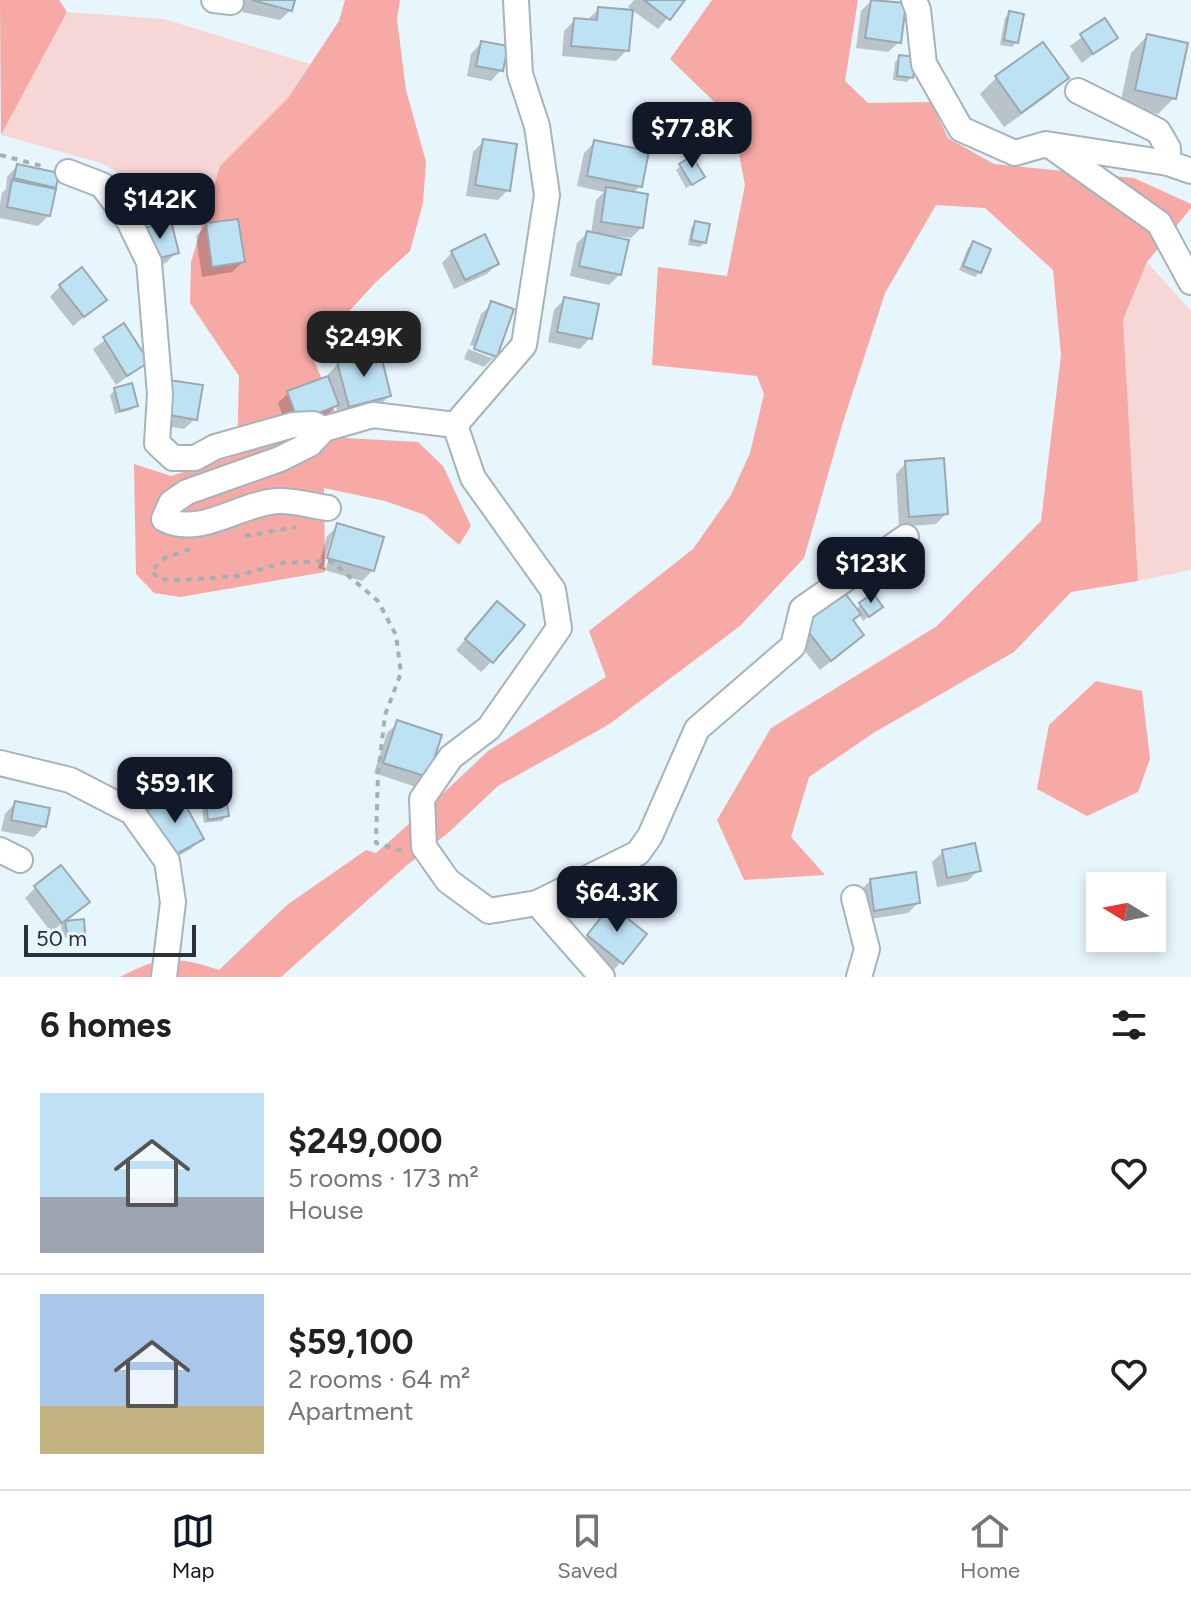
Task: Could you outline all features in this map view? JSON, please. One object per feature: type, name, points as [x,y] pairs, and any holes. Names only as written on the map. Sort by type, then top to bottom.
[{"type":"street","points":[[455,425],[524,345],[547,195],[537,126],[520,74],[516,0]]},
{"type":"street","points":[[914,0],[918,10],[924,64],[961,129],[1015,153],[1046,144],[1180,167]]},
{"type":"street","points":[[1078,91],[1158,131],[1180,167]]},
{"type":"street","points":[[1046,144],[1159,223],[1191,282]]},
{"type":"street","points":[[68,172],[102,185],[129,221],[149,262],[160,394],[157,443],[173,458],[195,458],[215,447],[293,425],[313,424],[324,429]]},
{"type":"street","points":[[328,508],[279,501],[246,508],[207,522],[175,525],[164,519],[171,503],[187,492],[280,459],[310,444],[324,429],[373,415],[455,425]]},
{"type":"street","points":[[455,425],[473,478],[553,590],[559,628],[489,728],[451,757],[422,799],[424,847],[448,881],[489,911],[537,903],[638,853],[650,836],[697,729],[793,646],[802,609],[906,537]]},
{"type":"street","points":[[0,763],[70,780],[132,812],[167,861],[173,902],[164,977]]},
{"type":"street","points":[[854,898],[867,949],[859,977]]},
{"type":"street","points":[[537,903],[602,977]]},
{"type":"path","points":[[0,155],[68,172]]},
{"type":"path","points":[[232,538],[307,525]]},
{"type":"path","points":[[197,547],[165,558],[151,571],[159,579],[181,580],[237,576],[282,563],[331,561],[378,601],[396,635],[401,673],[385,715],[378,774],[376,843],[432,859]]},
{"type":"shaded area","points":[[0,0],[59,0],[67,12],[1,135]]},
{"type":"shaded area","points":[[345,0],[400,0],[397,19],[406,90],[426,162],[423,203],[410,251],[375,283],[311,353],[346,438],[418,442],[443,466],[471,526],[459,545],[425,515],[385,501],[324,488],[325,572],[180,597],[154,593],[136,574],[134,464],[171,476],[237,455],[239,376],[190,303],[191,262],[220,166],[288,98],[339,21]]},
{"type":"shaded area","points":[[712,0],[858,0],[845,81],[868,103],[931,102],[948,138],[994,164],[1134,178],[1191,204],[1191,208],[1147,262],[1123,320],[1138,581],[1071,592],[1014,652],[875,732],[809,777],[791,837],[825,875],[744,880],[717,820],[771,728],[937,626],[1041,521],[1061,355],[1053,270],[985,208],[936,205],[885,293],[843,422],[804,558],[740,626],[608,725],[498,786],[281,977],[120,977],[158,961],[169,960],[192,962],[219,970],[287,905],[366,850],[376,853],[488,751],[606,677],[589,631],[693,549],[731,495],[750,453],[764,394],[757,376],[652,365],[658,267],[727,276],[745,185],[732,119],[670,59]]},
{"type":"shaded area","points":[[67,12],[164,19],[310,64],[288,98],[220,166],[204,219],[101,163],[1,135]]},
{"type":"shaded area","points":[[1147,262],[1191,311],[1191,570],[1138,581],[1123,320]]},
{"type":"shaded area","points":[[1096,681],[1142,691],[1150,759],[1138,792],[1087,816],[1037,789],[1049,725]]},
{"type":"building","points":[[252,0],[295,0],[292,11]]},
{"type":"building","points":[[644,0],[685,0],[670,20]]},
{"type":"building","points":[[871,0],[906,3],[901,43],[865,38]]},
{"type":"building","points":[[598,7],[633,10],[629,51],[571,46],[574,18],[597,20]]},
{"type":"building","points":[[1009,11],[1024,14],[1018,43],[1004,40]]},
{"type":"building","points":[[1105,18],[1118,38],[1093,54],[1080,34]]},
{"type":"building","points":[[1147,34],[1188,43],[1176,99],[1135,90]]},
{"type":"building","points":[[481,41],[508,46],[503,71],[476,66]]},
{"type":"building","points":[[1043,42],[1069,78],[1021,113],[995,76]]},
{"type":"building","points":[[899,55],[916,57],[913,78],[897,76]]},
{"type":"building","points":[[483,139],[517,144],[510,191],[475,185]]},
{"type":"building","points":[[594,140],[649,151],[642,187],[587,176]]},
{"type":"building","points":[[692,156],[705,177],[692,185],[679,164]]},
{"type":"building","points":[[17,164],[59,173],[56,188],[14,178]]},
{"type":"building","points":[[12,180],[56,189],[50,216],[7,207]]},
{"type":"building","points":[[606,187],[648,194],[643,228],[601,222]]},
{"type":"building","points":[[238,219],[245,262],[212,267],[206,223]]},
{"type":"building","points":[[171,221],[179,253],[149,261],[141,229]]},
{"type":"building","points":[[695,221],[710,224],[706,243],[691,240]]},
{"type":"building","points":[[587,231],[629,240],[621,275],[579,266]]},
{"type":"building","points":[[485,234],[499,264],[465,280],[451,251]]},
{"type":"building","points":[[973,241],[991,249],[981,273],[963,266]]},
{"type":"building","points":[[82,267],[107,300],[84,317],[59,285]]},
{"type":"building","points":[[564,297],[599,304],[592,339],[557,332]]},
{"type":"building","points":[[491,301],[514,309],[497,357],[474,349]]},
{"type":"building","points":[[124,323],[149,362],[127,376],[103,337]]},
{"type":"building","points":[[380,351],[391,396],[349,407],[337,362]]},
{"type":"building","points":[[328,376],[339,405],[298,421],[287,391]]},
{"type":"building","points":[[169,380],[203,385],[197,420],[164,414]]},
{"type":"building","points":[[132,383],[138,406],[120,411],[114,388]]},
{"type":"building","points":[[944,458],[948,514],[909,517],[905,461]]},
{"type":"building","points":[[337,523],[384,537],[374,571],[327,558]]},
{"type":"building","points":[[844,592],[861,614],[853,620],[864,635],[831,661],[803,625]]},
{"type":"building","points":[[873,593],[883,607],[869,617],[859,603]]},
{"type":"building","points":[[497,601],[525,625],[493,663],[465,639]]},
{"type":"building","points":[[397,720],[442,735],[428,777],[383,763]]},
{"type":"building","points":[[179,793],[204,839],[171,857],[146,811]]},
{"type":"building","points":[[226,799],[229,816],[208,820],[206,802]]},
{"type":"building","points":[[15,801],[50,808],[46,827],[11,820]]},
{"type":"building","points":[[975,843],[981,871],[947,878],[942,850]]},
{"type":"building","points":[[61,865],[90,902],[62,923],[34,886]]},
{"type":"building","points":[[916,872],[920,903],[874,911],[870,879]]},
{"type":"building","points":[[611,905],[647,934],[623,964],[587,935]]},
{"type":"building","points":[[84,919],[85,933],[67,934],[65,921]]}]
